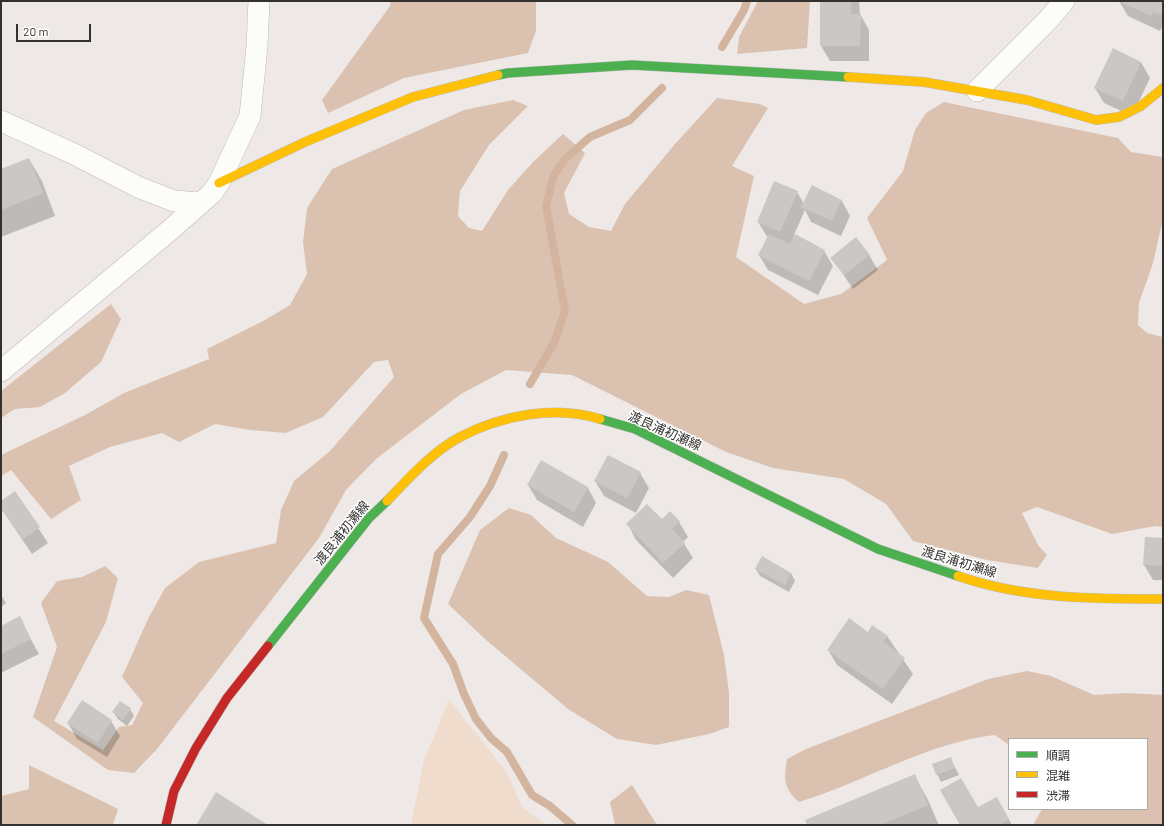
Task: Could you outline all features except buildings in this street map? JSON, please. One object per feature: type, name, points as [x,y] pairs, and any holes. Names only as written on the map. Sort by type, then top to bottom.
[{"type":"main road","points":[[219,183],[305,142],[413,97],[508,73],[632,65],[924,82],[1026,100],[1096,120],[1119,117],[1142,106],[1163,88]]},
{"type":"main road","name":"渡良浦初瀬線","points":[[166,825],[174,791],[196,748],[227,698],[369,518],[430,459],[460,438],[504,420],[532,414],[561,412],[591,416],[635,429],[878,549],[987,586],[1083,599],[1163,599]]},
{"type":"street","points":[[1,371],[200,203],[219,183],[250,116],[257,46],[259,1]]},
{"type":"street","points":[[977,91],[1048,20],[1064,1]]},
{"type":"street","points":[[1,120],[74,154],[138,187],[174,201],[200,203]]},
{"type":"shaded area","points":[[391,1],[536,1],[536,31],[528,53],[404,78],[328,113],[322,100],[390,6]]},
{"type":"shaded area","points":[[758,1],[810,1],[807,48],[737,54],[739,37]]},
{"type":"shaded area","points":[[717,98],[760,104],[768,108],[732,166],[754,176],[736,257],[804,304],[841,294],[887,260],[867,218],[903,171],[915,130],[926,113],[944,102],[1118,138],[1131,152],[1163,157],[1163,219],[1153,263],[1139,303],[1138,325],[1147,333],[1163,337],[1163,527],[1155,526],[1112,534],[1037,507],[1022,513],[1038,545],[1047,555],[1038,568],[987,560],[913,541],[886,504],[844,479],[773,468],[726,452],[572,375],[506,370],[461,394],[376,459],[346,490],[319,538],[157,749],[134,773],[108,770],[33,717],[57,647],[41,603],[57,581],[82,577],[105,566],[118,578],[106,622],[54,721],[103,750],[119,727],[132,725],[143,703],[122,677],[148,619],[165,588],[199,562],[276,543],[281,510],[294,481],[330,451],[394,377],[388,360],[374,362],[323,417],[286,433],[250,430],[215,424],[179,442],[162,433],[110,447],[69,466],[81,500],[51,519],[11,470],[1,476],[1,455],[87,414],[124,393],[209,359],[207,349],[265,320],[290,305],[307,274],[303,242],[307,208],[332,169],[464,110],[513,100],[528,106],[489,145],[460,191],[458,216],[469,228],[482,231],[508,190],[533,162],[563,134],[585,153],[564,193],[569,214],[589,227],[611,231],[625,204],[675,144]]},
{"type":"shaded area","points":[[111,304],[121,319],[101,362],[65,393],[40,407],[15,409],[1,418],[1,391]]},
{"type":"shaded area","points":[[509,508],[531,515],[556,538],[608,562],[647,596],[669,597],[686,590],[709,595],[724,655],[729,692],[729,727],[709,734],[656,745],[617,739],[568,709],[485,639],[448,604],[480,530]]},
{"type":"shaded area","points":[[1027,671],[1051,676],[1094,695],[1126,693],[1163,695],[1163,825],[1033,825],[1041,810],[1148,810],[1148,738],[1008,738],[1008,744],[995,735],[969,739],[920,754],[824,794],[799,802],[787,788],[785,772],[787,759],[806,749],[988,679]]},
{"type":"shaded area","points":[[449,700],[507,772],[522,807],[546,825],[411,825],[424,760]]},
{"type":"shaded area","points":[[29,765],[118,809],[113,825],[1,825],[1,796],[29,789]]},
{"type":"shaded area","points":[[632,785],[657,825],[615,825],[610,802]]},
{"type":"waterway","points":[[722,47],[744,10],[747,1]]},
{"type":"waterway","points":[[530,384],[554,343],[565,311],[546,206],[554,175],[565,159],[590,137],[630,120],[662,88]]},
{"type":"waterway","points":[[504,455],[490,486],[470,517],[438,554],[424,618],[453,664],[464,694],[476,719],[491,738],[507,752],[532,795],[550,806],[572,825]]},
{"type":"traffic: fast","points":[[498,75],[508,73],[632,65],[848,77]]},
{"type":"traffic: fast","points":[[600,419],[635,429],[878,549],[958,576]]},
{"type":"traffic: fast","points":[[268,646],[369,518],[387,501]]},
{"type":"traffic: slow","points":[[219,183],[305,142],[413,97],[498,75]]},
{"type":"traffic: slow","points":[[848,77],[924,82],[1027,100],[1096,120],[1119,117],[1141,106],[1163,88]]},
{"type":"traffic: slow","points":[[387,501],[430,458],[450,443],[476,429],[529,414],[565,413],[600,419]]},
{"type":"traffic: slow","points":[[958,576],[983,584],[1008,589],[1059,596],[1111,599],[1163,599]]},
{"type":"traffic: jam","points":[[166,825],[174,791],[196,748],[227,698],[268,646]]}]
